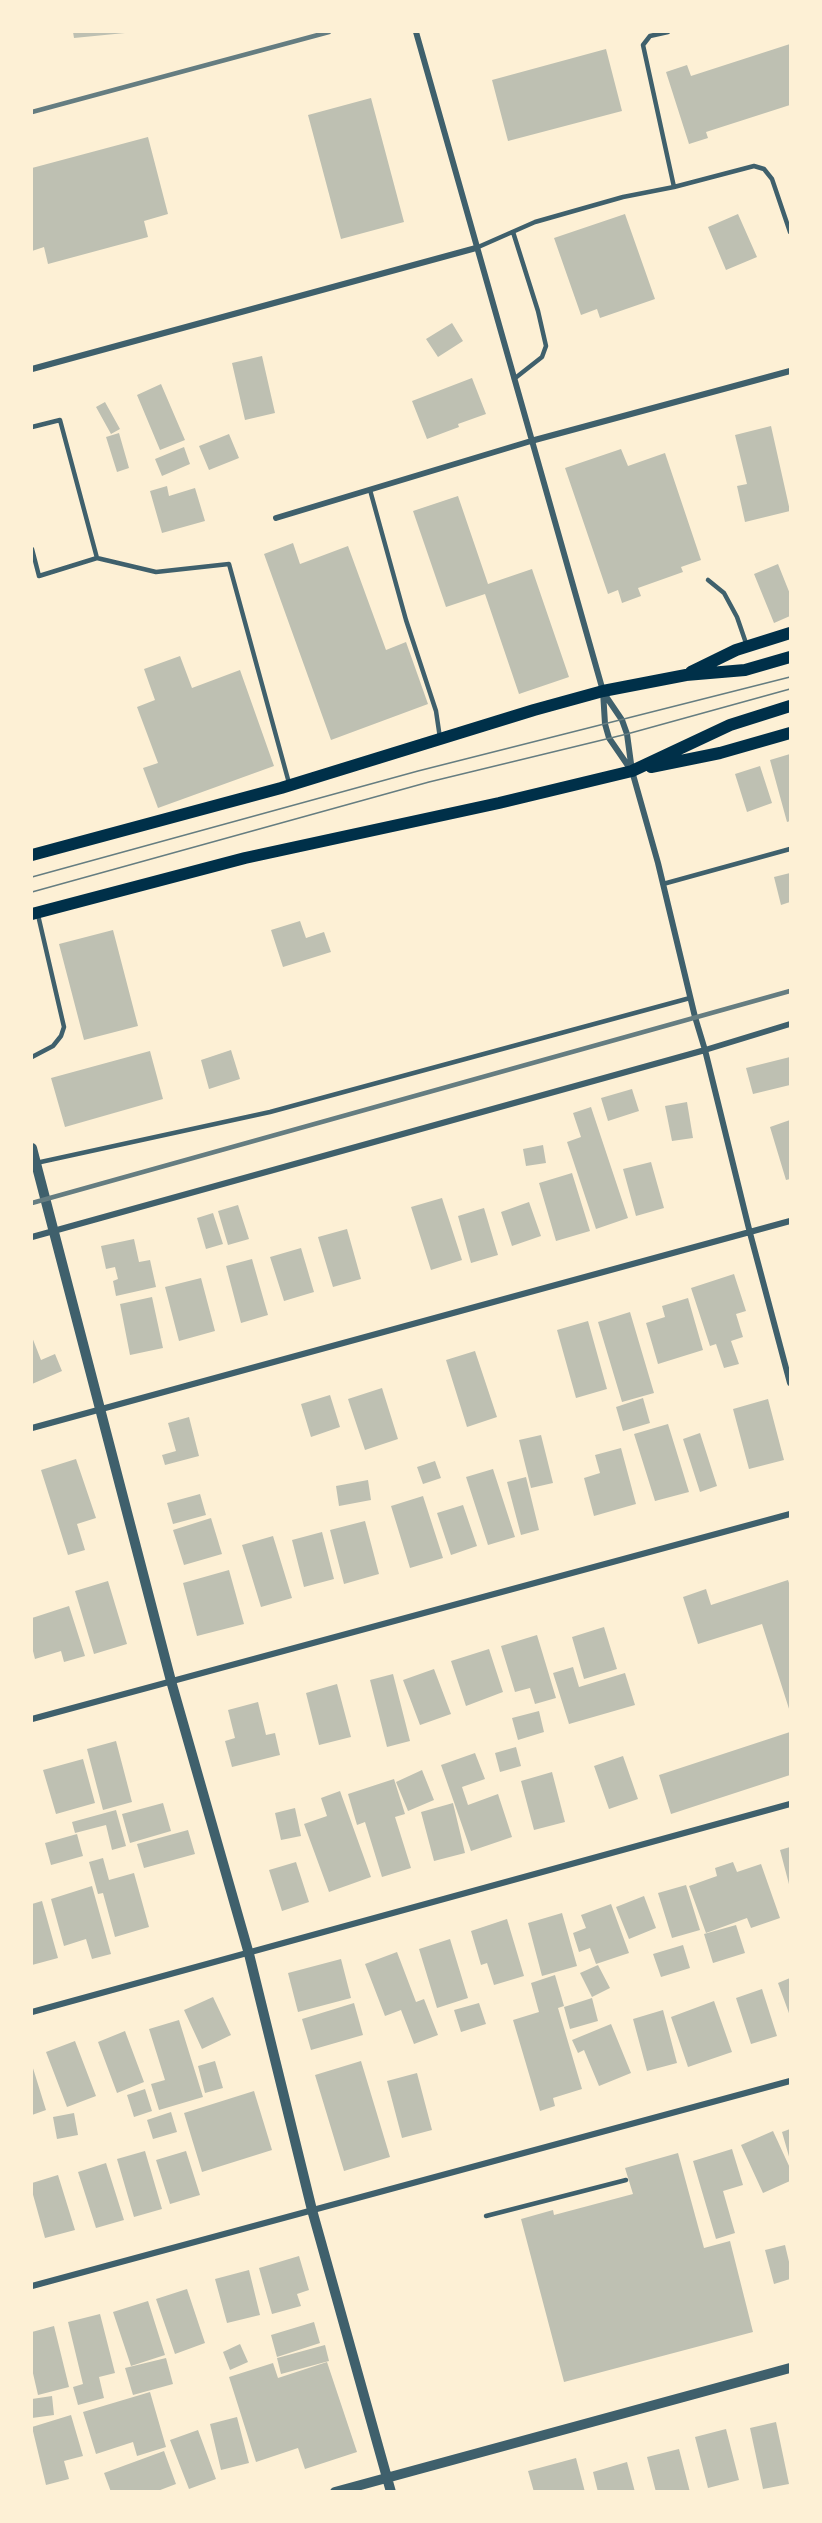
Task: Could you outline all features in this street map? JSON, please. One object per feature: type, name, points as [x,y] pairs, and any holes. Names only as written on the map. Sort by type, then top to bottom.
[{"type":"main road","points":[[686,675],[747,646],[790,633]]},
{"type":"main road","points":[[32,855],[290,786],[534,710],[603,691],[686,675],[745,670],[790,657]]},
{"type":"main road","points":[[632,771],[730,725],[790,706]]},
{"type":"main road","points":[[34,913],[244,858],[720,753],[790,733]]},
{"type":"street","points":[[416,32],[603,691],[605,724],[609,738],[632,771]]},
{"type":"street","points":[[32,369],[476,248]]},
{"type":"street","points":[[276,518],[531,441],[790,371]]},
{"type":"street","points":[[603,691],[622,720],[632,771],[790,1383]]},
{"type":"street","points":[[32,1237],[705,1050],[790,1024]]},
{"type":"street","points":[[32,1148],[171,1681],[249,1954],[312,2210],[391,2492]]},
{"type":"street","points":[[32,1428],[790,1221]]},
{"type":"street","points":[[32,1719],[790,1514]]},
{"type":"street","points":[[32,2012],[790,1804]]},
{"type":"street","points":[[32,2286],[473,2169],[790,2081]]},
{"type":"street","points":[[335,2492],[790,2368]]},
{"type":"lane","points":[[668,32],[650,36],[643,45],[674,187]]},
{"type":"lane","points":[[476,248],[535,222],[754,166],[764,170],[772,179],[790,232]]},
{"type":"lane","points":[[513,232],[538,311],[546,346],[542,357],[514,379]]},
{"type":"lane","points":[[32,427],[60,420],[97,558]]},
{"type":"lane","points":[[370,490],[406,620],[436,711],[440,739]]},
{"type":"lane","points":[[32,549],[39,576],[97,558],[156,572],[229,564],[290,786]]},
{"type":"lane","points":[[708,580],[724,593],[737,617],[747,646]]},
{"type":"lane","points":[[663,884],[790,849]]},
{"type":"lane","points":[[32,1057],[53,1046],[64,1028],[34,913]]},
{"type":"lane","points":[[35,1163],[270,1112],[690,998]]},
{"type":"lane","points":[[486,2216],[626,2180]]},
{"type":"building","points":[[73,32],[125,32],[125,33],[74,38]]},
{"type":"building","points":[[790,44],[790,105],[706,132],[708,138],[689,144],[666,72],[687,65],[691,76]]},
{"type":"building","points":[[606,49],[622,111],[508,141],[492,80]]},
{"type":"building","points":[[371,98],[404,222],[341,239],[308,115]]},
{"type":"building","points":[[148,137],[168,214],[144,221],[148,237],[48,264],[44,247],[32,251],[32,168]]},
{"type":"building","points":[[625,214],[655,299],[600,318],[597,309],[581,315],[554,238]]},
{"type":"building","points":[[738,214],[757,257],[726,270],[708,227]]},
{"type":"building","points":[[452,323],[463,341],[438,357],[426,339]]},
{"type":"building","points":[[262,356],[275,413],[245,420],[232,363]]},
{"type":"building","points":[[472,378],[486,414],[427,439],[412,401]]},
{"type":"building","points":[[161,384],[185,440],[160,450],[137,395]]},
{"type":"building","points":[[105,402],[120,429],[111,434],[96,407]]},
{"type":"building","points":[[771,426],[790,511],[745,522],[737,486],[747,484],[735,435]]},
{"type":"building","points":[[119,433],[129,468],[117,472],[106,437]]},
{"type":"building","points":[[229,434],[239,458],[209,470],[199,446]]},
{"type":"building","points":[[184,447],[190,464],[162,476],[155,459]]},
{"type":"building","points":[[621,449],[628,466],[665,453],[701,560],[681,567],[683,572],[638,588],[641,596],[622,603],[618,590],[608,594],[565,468]]},
{"type":"building","points":[[167,486],[169,496],[195,488],[205,521],[162,533],[150,491]]},
{"type":"building","points":[[458,496],[488,584],[532,569],[569,677],[519,694],[485,594],[446,607],[413,511]]},
{"type":"building","points":[[293,543],[300,564],[348,546],[386,650],[406,642],[428,704],[331,740],[264,554]]},
{"type":"building","points":[[778,564],[790,594],[790,616],[774,623],[754,574]]},
{"type":"building","points":[[180,656],[192,688],[240,670],[274,766],[158,808],[143,768],[158,763],[137,707],[155,700],[144,669]]},
{"type":"building","points":[[790,754],[790,821],[787,822],[770,760]]},
{"type":"building","points":[[760,766],[772,803],[747,812],[735,774]]},
{"type":"building","points":[[790,873],[790,902],[781,905],[774,877]]},
{"type":"building","points":[[300,921],[306,938],[324,932],[331,952],[283,967],[271,930]]},
{"type":"building","points":[[113,930],[138,1026],[84,1040],[59,944]]},
{"type":"building","points":[[231,1050],[240,1079],[209,1089],[201,1060]]},
{"type":"building","points":[[150,1051],[163,1099],[65,1127],[51,1078]]},
{"type":"building","points":[[790,1057],[790,1085],[753,1094],[746,1068]]},
{"type":"building","points":[[632,1089],[639,1111],[608,1121],[601,1098]]},
{"type":"building","points":[[687,1102],[693,1138],[672,1141],[665,1106]]},
{"type":"building","points":[[591,1107],[628,1218],[596,1229],[567,1142],[581,1137],[573,1113]]},
{"type":"building","points":[[790,1120],[790,1179],[786,1180],[770,1127]]},
{"type":"building","points":[[543,1145],[546,1163],[526,1166],[523,1149]]},
{"type":"building","points":[[651,1162],[664,1208],[636,1216],[623,1169]]},
{"type":"building","points":[[572,1173],[590,1231],[556,1241],[539,1183]]},
{"type":"building","points":[[442,1198],[462,1260],[431,1270],[411,1207]]},
{"type":"building","points":[[529,1202],[541,1236],[512,1246],[501,1212]]},
{"type":"building","points":[[238,1205],[249,1239],[228,1245],[218,1211]]},
{"type":"building","points":[[484,1208],[498,1255],[471,1263],[458,1216]]},
{"type":"building","points":[[213,1213],[223,1244],[206,1249],[197,1218]]},
{"type":"building","points":[[347,1229],[361,1279],[333,1287],[318,1237]]},
{"type":"building","points":[[134,1239],[139,1262],[150,1260],[156,1287],[116,1296],[113,1281],[118,1279],[115,1267],[106,1269],[101,1246]]},
{"type":"building","points":[[301,1248],[314,1292],[284,1301],[270,1257]]},
{"type":"building","points":[[252,1259],[268,1315],[241,1323],[226,1266]]},
{"type":"building","points":[[734,1274],[746,1311],[736,1314],[743,1337],[731,1341],[739,1364],[724,1368],[716,1344],[710,1346],[691,1288]]},
{"type":"building","points":[[201,1278],[215,1331],[179,1341],[165,1287]]},
{"type":"building","points":[[152,1297],[163,1348],[130,1355],[120,1304]]},
{"type":"building","points":[[688,1298],[703,1350],[658,1364],[646,1323],[665,1317],[662,1306]]},
{"type":"building","points":[[630,1312],[654,1393],[622,1402],[598,1322]]},
{"type":"building","points":[[588,1321],[607,1389],[576,1398],[557,1330]]},
{"type":"building","points":[[32,1337],[41,1360],[55,1354],[62,1371],[32,1384]]},
{"type":"building","points":[[475,1351],[497,1417],[467,1427],[446,1360]]},
{"type":"building","points":[[382,1388],[398,1439],[365,1450],[348,1399]]},
{"type":"building","points":[[330,1395],[340,1427],[311,1437],[301,1404]]},
{"type":"building","points":[[643,1398],[650,1423],[623,1431],[616,1407]]},
{"type":"building","points":[[768,1399],[784,1460],[749,1469],[733,1409]]},
{"type":"building","points":[[189,1417],[199,1456],[165,1465],[162,1455],[176,1451],[168,1423]]},
{"type":"building","points":[[668,1424],[689,1492],[655,1501],[634,1434]]},
{"type":"building","points":[[700,1433],[717,1486],[700,1492],[683,1439]]},
{"type":"building","points":[[541,1435],[553,1483],[531,1488],[519,1440]]},
{"type":"building","points":[[621,1448],[636,1504],[594,1516],[584,1478],[600,1473],[595,1455]]},
{"type":"building","points":[[76,1459],[96,1518],[77,1524],[85,1550],[68,1555],[41,1470]]},
{"type":"building","points":[[435,1461],[441,1478],[423,1484],[417,1467]]},
{"type":"building","points":[[493,1469],[515,1537],[488,1545],[466,1477]]},
{"type":"building","points":[[526,1477],[539,1530],[521,1535],[507,1482]]},
{"type":"building","points":[[368,1480],[371,1500],[339,1506],[336,1486]]},
{"type":"building","points":[[200,1494],[206,1515],[173,1524],[167,1503]]},
{"type":"building","points":[[423,1496],[443,1558],[410,1568],[391,1506]]},
{"type":"building","points":[[463,1505],[477,1546],[451,1555],[437,1513]]},
{"type":"building","points":[[211,1518],[222,1554],[184,1565],[173,1530]]},
{"type":"building","points":[[365,1521],[379,1574],[344,1584],[330,1530]]},
{"type":"building","points":[[322,1532],[334,1579],[304,1587],[292,1540]]},
{"type":"building","points":[[273,1536],[292,1598],[261,1607],[242,1545]]},
{"type":"building","points":[[229,1570],[244,1624],[197,1636],[183,1583]]},
{"type":"building","points":[[788,1580],[790,1586],[790,1712],[762,1624],[698,1644],[683,1597],[706,1589],[711,1605]]},
{"type":"building","points":[[108,1581],[127,1644],[94,1654],[75,1591]]},
{"type":"building","points":[[69,1606],[85,1656],[64,1662],[61,1651],[35,1659],[32,1647],[32,1618]]},
{"type":"building","points":[[604,1627],[617,1669],[584,1679],[572,1637]]},
{"type":"building","points":[[537,1635],[556,1698],[535,1704],[530,1688],[515,1692],[501,1646]]},
{"type":"building","points":[[489,1649],[503,1692],[466,1706],[451,1661]]},
{"type":"building","points":[[573,1667],[579,1687],[625,1673],[635,1705],[569,1724],[553,1673]]},
{"type":"building","points":[[434,1669],[451,1714],[420,1725],[403,1680]]},
{"type":"building","points":[[393,1674],[410,1741],[387,1747],[370,1680]]},
{"type":"building","points":[[337,1684],[351,1737],[319,1745],[306,1693]]},
{"type":"building","points":[[258,1702],[266,1735],[275,1733],[280,1755],[232,1767],[225,1741],[235,1738],[228,1710]]},
{"type":"building","points":[[539,1711],[544,1732],[518,1740],[512,1718]]},
{"type":"building","points":[[790,1732],[790,1775],[671,1814],[659,1775]]},
{"type":"building","points":[[116,1741],[132,1802],[103,1810],[87,1749]]},
{"type":"building","points":[[516,1747],[521,1766],[500,1772],[495,1753]]},
{"type":"building","points":[[475,1753],[485,1779],[462,1787],[468,1805],[498,1794],[512,1837],[471,1851],[441,1765]]},
{"type":"building","points":[[623,1756],[638,1799],[609,1809],[594,1766]]},
{"type":"building","points":[[83,1759],[95,1803],[56,1814],[43,1770]]},
{"type":"building","points":[[422,1770],[434,1800],[408,1811],[396,1782]]},
{"type":"building","points":[[552,1772],[565,1822],[534,1830],[521,1781]]},
{"type":"building","points":[[394,1779],[405,1814],[395,1817],[411,1868],[382,1877],[365,1822],[357,1825],[348,1794]]},
{"type":"building","points":[[340,1791],[371,1877],[329,1892],[304,1824],[327,1816],[321,1798]]},
{"type":"building","points":[[163,1803],[171,1831],[130,1843],[122,1814]]},
{"type":"building","points":[[453,1803],[465,1853],[434,1861],[421,1812]]},
{"type":"building","points":[[295,1808],[301,1836],[281,1840],[275,1813]]},
{"type":"building","points":[[116,1810],[126,1846],[112,1850],[106,1825],[75,1833],[72,1822]]},
{"type":"building","points":[[188,1830],[195,1854],[144,1868],[137,1844]]},
{"type":"building","points":[[77,1834],[83,1856],[51,1865],[45,1843]]},
{"type":"building","points":[[790,1847],[790,1888],[780,1850]]},
{"type":"building","points":[[103,1858],[109,1880],[134,1873],[149,1927],[115,1937],[103,1893],[98,1894],[89,1862]]},
{"type":"building","points":[[296,1862],[309,1902],[282,1911],[269,1870]]},
{"type":"building","points":[[733,1862],[737,1872],[761,1864],[780,1918],[751,1928],[747,1918],[706,1933],[689,1886],[717,1876],[715,1868]]},
{"type":"building","points":[[686,1885],[700,1930],[672,1938],[658,1893]]},
{"type":"building","points":[[92,1886],[111,1954],[92,1959],[86,1939],[64,1946],[51,1899]]},
{"type":"building","points":[[644,1896],[656,1928],[629,1939],[616,1907]]},
{"type":"building","points":[[42,1901],[58,1958],[32,1965],[32,1904]]},
{"type":"building","points":[[611,1904],[629,1953],[596,1964],[590,1948],[579,1952],[573,1933],[586,1928],[581,1915]]},
{"type":"building","points":[[562,1913],[577,1966],[542,1976],[528,1923]]},
{"type":"building","points":[[507,1919],[524,1976],[494,1985],[487,1963],[481,1965],[471,1931]]},
{"type":"building","points":[[736,1925],[745,1953],[713,1963],[704,1934]]},
{"type":"building","points":[[450,1939],[468,1998],[437,2008],[419,1949]]},
{"type":"building","points":[[683,1945],[690,1968],[661,1977],[653,1954]]},
{"type":"building","points":[[397,1952],[416,2002],[424,1999],[438,2035],[414,2044],[401,2010],[385,2016],[365,1964]]},
{"type":"building","points":[[341,1959],[351,1998],[298,2012],[288,1973]]},
{"type":"building","points":[[598,1965],[610,1988],[592,1997],[580,1973]]},
{"type":"building","points":[[555,1975],[564,2006],[558,2008],[582,2089],[553,2098],[555,2106],[540,2111],[513,2020],[539,2012],[531,1983]]},
{"type":"building","points":[[790,1978],[790,2016],[778,1983]]},
{"type":"building","points":[[762,1989],[777,2036],[751,2044],[736,1998]]},
{"type":"building","points":[[213,1997],[231,2035],[202,2049],[184,2010]]},
{"type":"building","points":[[592,1998],[598,2021],[570,2029],[564,2007]]},
{"type":"building","points":[[714,2001],[732,2052],[688,2067],[671,2017]]},
{"type":"building","points":[[354,2003],[363,2035],[311,2050],[302,2019]]},
{"type":"building","points":[[479,2003],[486,2024],[461,2032],[454,2010]]},
{"type":"building","points":[[663,2010],[677,2063],[647,2071],[633,2019]]},
{"type":"building","points":[[179,2020],[203,2097],[159,2110],[151,2084],[165,2080],[149,2029]]},
{"type":"building","points":[[611,2024],[631,2073],[599,2086],[584,2050],[578,2053],[572,2040]]},
{"type":"building","points":[[125,2031],[144,2082],[117,2093],[98,2042]]},
{"type":"building","points":[[75,2041],[96,2096],[67,2107],[46,2052]]},
{"type":"building","points":[[215,2061],[223,2088],[205,2093],[198,2066]]},
{"type":"building","points":[[361,2061],[390,2157],[344,2171],[315,2075]]},
{"type":"building","points":[[32,2065],[46,2110],[32,2115]]},
{"type":"building","points":[[417,2073],[432,2130],[402,2138],[387,2081]]},
{"type":"building","points":[[145,2089],[152,2111],[134,2117],[127,2095]]},
{"type":"building","points":[[254,2091],[272,2150],[202,2172],[184,2113]]},
{"type":"building","points":[[171,2112],[177,2132],[153,2139],[147,2120]]},
{"type":"building","points":[[74,2113],[78,2135],[57,2139],[53,2117]]},
{"type":"building","points":[[790,2129],[790,2160],[782,2132]]},
{"type":"building","points":[[773,2131],[790,2168],[790,2181],[763,2193],[741,2145]]},
{"type":"building","points":[[732,2149],[743,2185],[723,2191],[735,2233],[716,2239],[693,2161]]},
{"type":"building","points":[[145,2151],[162,2209],[134,2217],[117,2159]]},
{"type":"building","points":[[186,2151],[200,2195],[170,2204],[156,2160]]},
{"type":"building","points":[[678,2153],[704,2248],[730,2241],[753,2332],[564,2382],[521,2219],[553,2210],[554,2215],[633,2194],[625,2168]]},
{"type":"building","points":[[106,2163],[124,2220],[96,2228],[78,2172]]},
{"type":"building","points":[[58,2175],[75,2230],[45,2238],[32,2191],[32,2183]]},
{"type":"building","points":[[785,2245],[790,2266],[790,2279],[774,2284],[765,2250]]},
{"type":"building","points":[[299,2256],[309,2290],[297,2294],[301,2306],[272,2314],[259,2268]]},
{"type":"building","points":[[249,2270],[260,2315],[227,2323],[215,2279]]},
{"type":"building","points":[[187,2289],[205,2343],[175,2354],[156,2299]]},
{"type":"building","points":[[148,2301],[165,2355],[131,2366],[113,2312]]},
{"type":"building","points":[[100,2314],[115,2373],[99,2377],[104,2398],[78,2405],[73,2387],[83,2384],[68,2322]]},
{"type":"building","points":[[314,2322],[320,2343],[277,2357],[271,2335]]},
{"type":"building","points":[[54,2326],[69,2387],[38,2395],[32,2369],[32,2332]]},
{"type":"building","points":[[240,2344],[248,2362],[230,2370],[223,2352]]},
{"type":"building","points":[[325,2345],[329,2361],[281,2374],[277,2358]]},
{"type":"building","points":[[166,2358],[173,2384],[133,2395],[125,2368]]},
{"type":"building","points":[[327,2362],[357,2452],[305,2469],[298,2448],[256,2462],[229,2377],[273,2363],[278,2378]]},
{"type":"building","points":[[150,2392],[166,2447],[137,2456],[133,2442],[96,2454],[83,2412]]},
{"type":"building","points":[[52,2396],[54,2415],[32,2418],[32,2399]]},
{"type":"building","points":[[71,2415],[83,2456],[64,2461],[69,2479],[46,2485],[32,2427]]},
{"type":"building","points":[[237,2417],[249,2463],[221,2470],[210,2424]]},
{"type":"building","points":[[776,2422],[789,2484],[763,2489],[750,2428]]},
{"type":"building","points":[[726,2429],[739,2480],[708,2488],[695,2437]]},
{"type":"building","points":[[198,2430],[216,2479],[189,2489],[170,2440]]},
{"type":"building","points":[[679,2449],[690,2492],[656,2492],[647,2457]]},
{"type":"building","points":[[164,2451],[176,2484],[155,2492],[111,2492],[104,2473]]},
{"type":"building","points":[[576,2458],[585,2492],[534,2492],[528,2471]]},
{"type":"building","points":[[627,2462],[635,2492],[598,2492],[593,2472]]},
{"type":"tram line","points":[[32,877],[418,771],[790,677]]},
{"type":"tram line","points":[[32,892],[429,782],[627,734],[790,689]]},
{"type":"railway","points":[[32,112],[329,32]]},
{"type":"railway","points":[[32,1203],[790,991]]}]
